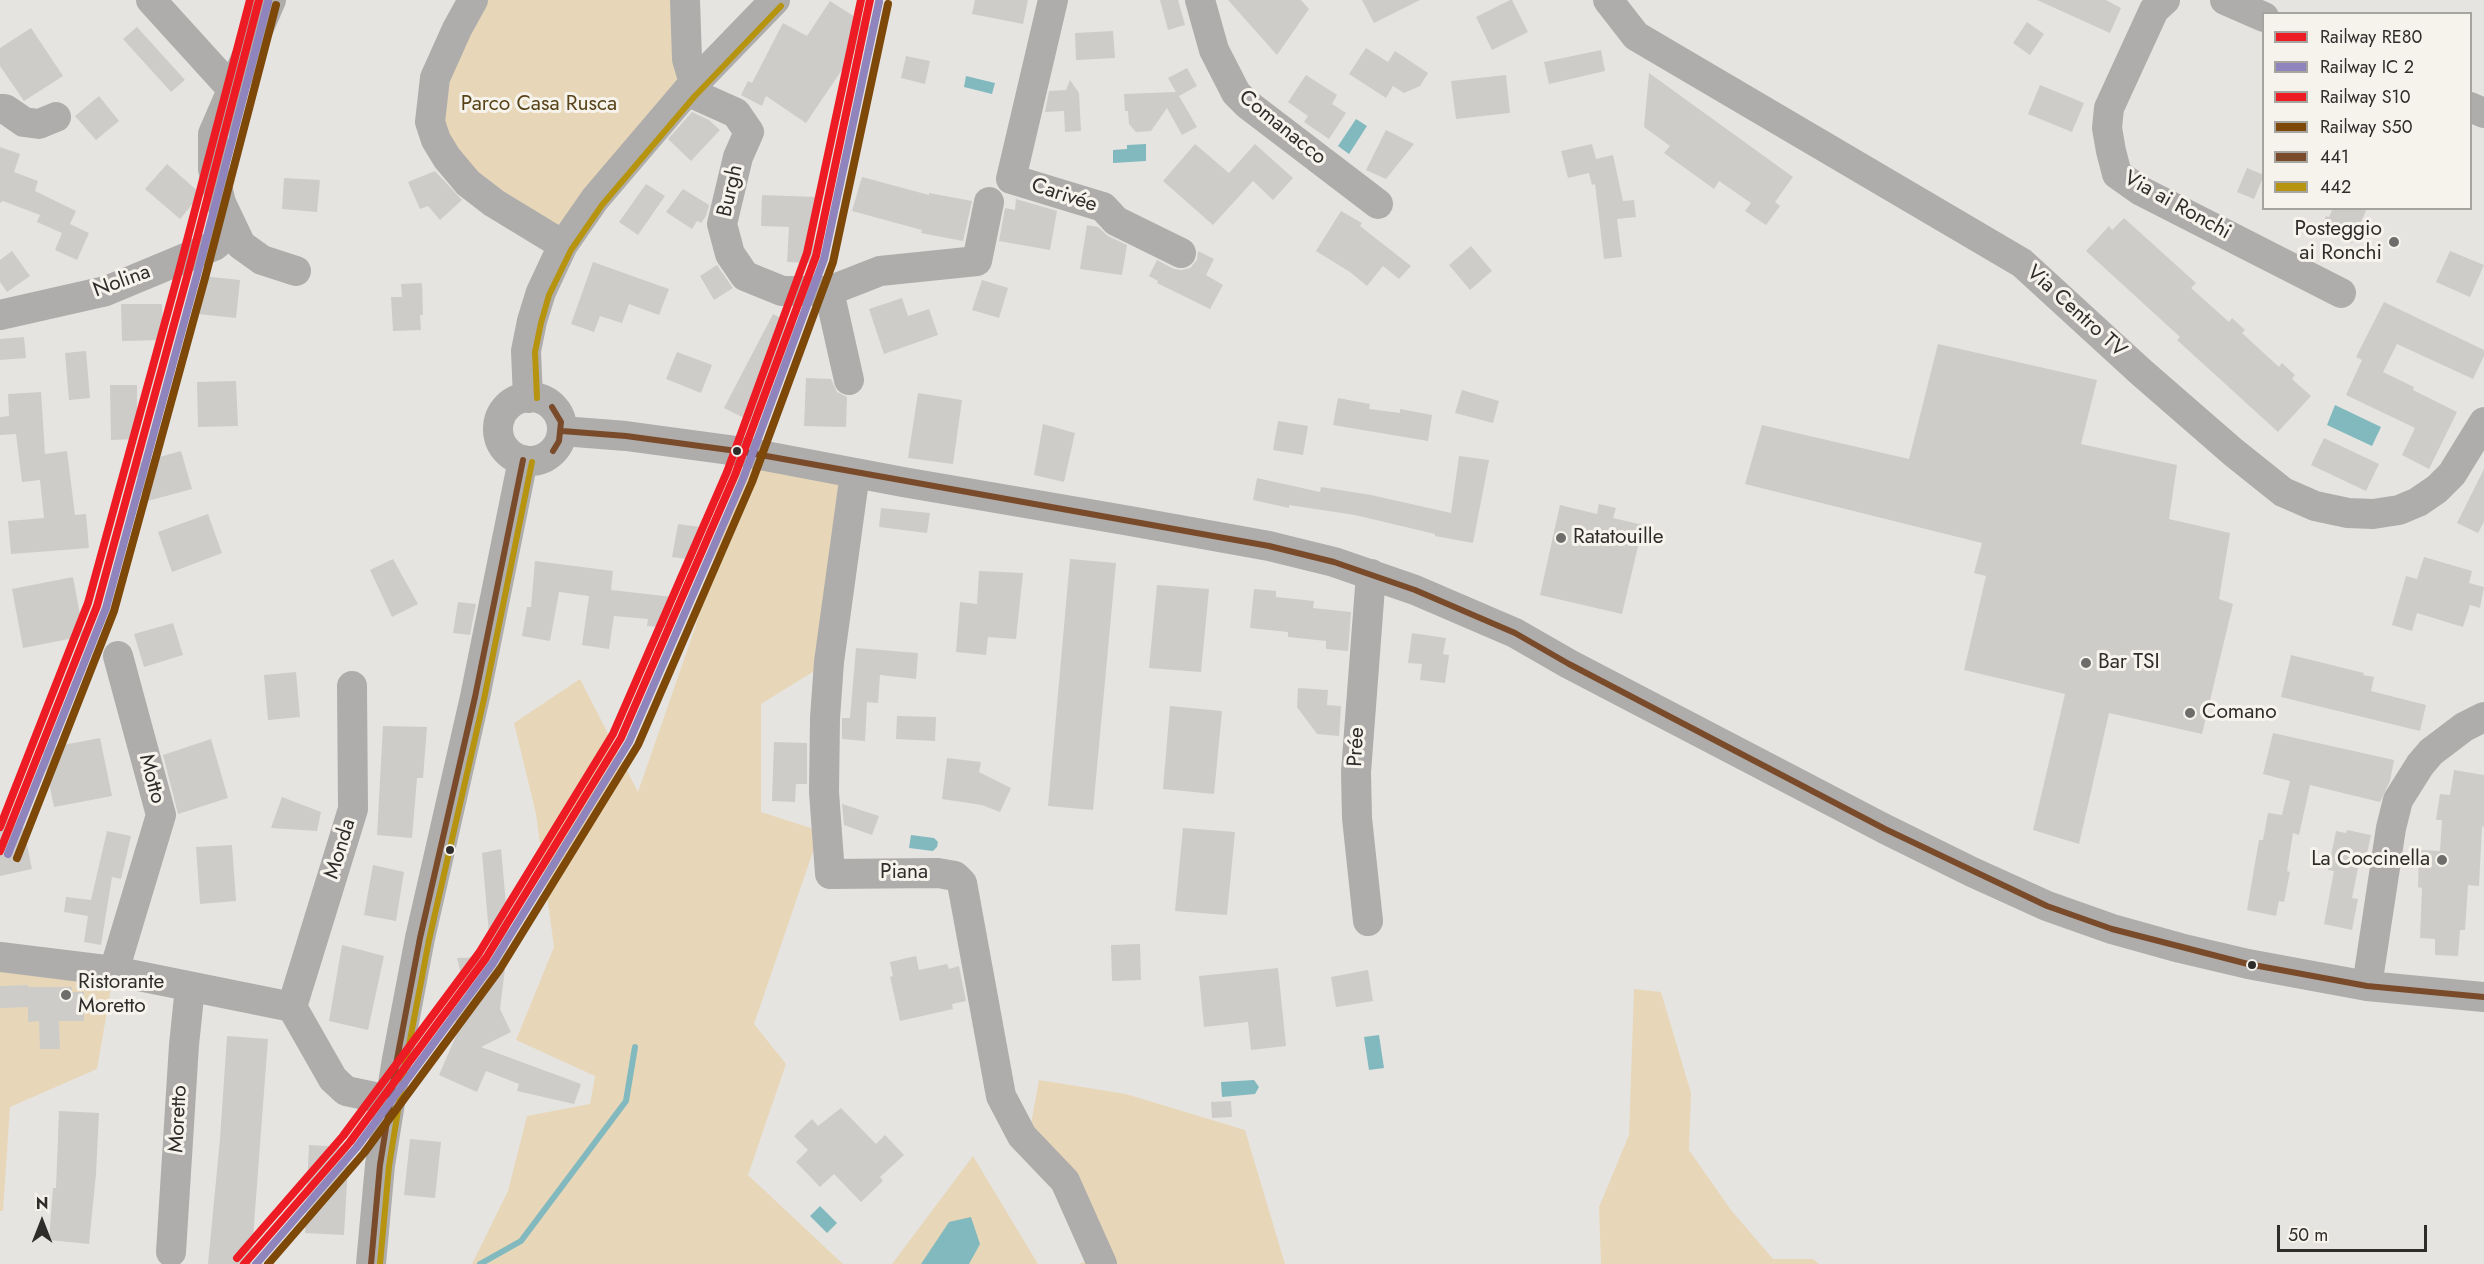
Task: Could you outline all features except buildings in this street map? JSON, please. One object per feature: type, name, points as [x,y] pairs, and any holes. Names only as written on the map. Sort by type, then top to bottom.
[{"type":"street","points":[[151,0],[231,88]]},
{"type":"street","points":[[271,0],[213,134],[213,169],[221,203],[241,245],[262,260],[296,271]]},
{"type":"street","points":[[473,0],[435,78],[430,122],[436,140],[447,158],[468,183],[494,203],[563,245]]},
{"type":"street","points":[[686,0],[690,87]]},
{"type":"street","points":[[528,398],[526,351],[532,321],[541,292],[563,245],[595,199],[690,87],[775,0]]},
{"type":"street","name":"Carivée","points":[[1053,0],[1011,179],[1103,207],[1116,221],[1181,253]]},
{"type":"street","name":"Comanacco","points":[[1200,0],[1214,50],[1236,93],[1246,104],[1378,204]]},
{"type":"street","name":"Via Centro TV","points":[[1608,0],[1636,36],[2022,263],[2141,372],[2283,492],[2315,506],[2348,513],[2373,514],[2399,510],[2418,502],[2452,474],[2484,422]]},
{"type":"street","name":"Via ai Ronchi","points":[[2165,0],[2154,10],[2109,108],[2107,128],[2117,174],[2141,191],[2341,293]]},
{"type":"street","points":[[2225,0],[2262,16]]},
{"type":"street","name":"Burgh","points":[[690,87],[736,113],[749,132],[738,157],[722,224],[730,254],[745,276],[782,291],[829,291],[880,271],[977,261],[989,202]]},
{"type":"street","points":[[0,109],[5,109],[24,122],[39,124],[56,117]]},
{"type":"street","name":"Nolina","points":[[0,315],[105,291],[214,246],[224,238],[230,225]]},
{"type":"street","points":[[829,291],[849,380]]},
{"type":"street","points":[[528,398],[545,401],[552,406],[558,414],[562,431],[553,451],[544,458],[534,461],[522,460],[506,450],[498,431],[499,422],[510,405],[528,398]]},
{"type":"street","points":[[562,431],[673,442],[1269,546],[1334,562],[1415,590],[1515,633],[1569,664],[1886,829],[2047,906],[2112,929],[2248,964],[2367,986],[2484,997]]},
{"type":"street","points":[[371,1264],[380,1165],[389,1100],[420,938],[475,697],[522,460]]},
{"type":"street","name":"Piana","points":[[855,473],[829,662],[825,718],[824,792],[830,874],[938,873],[955,876],[962,883],[1001,1096],[1022,1136],[1065,1181],[1102,1264]]},
{"type":"street","name":"Prée","points":[[1368,921],[1357,818],[1356,772],[1371,574]]},
{"type":"street","name":"Motto","points":[[114,971],[161,814],[118,656]]},
{"type":"street","name":"Monda","points":[[292,1007],[353,808],[352,686]]},
{"type":"street","points":[[2367,986],[2391,828],[2398,800],[2431,752],[2464,728],[2484,717]]},
{"type":"street","points":[[4,949],[292,1007],[333,1079],[346,1091],[389,1100]]},
{"type":"street","name":"Moretto","points":[[171,1252],[183,1046],[190,987]]},
{"type":"green space","name":"Parco Casa Rusca","points":[[473,0],[685,0],[694,83],[563,245],[468,183],[431,102]]},
{"type":"green space","points":[[744,452],[855,473],[829,662],[761,704],[761,812],[820,831],[754,1024],[786,1064],[748,1175],[843,1264],[472,1264],[508,1191],[527,1116],[590,1104],[595,1076],[516,1040],[554,947],[536,814],[514,723],[580,679],[638,792],[695,628]]},
{"type":"green space","points":[[0,957],[114,971],[97,1069],[10,1107],[3,1211],[0,1211]]},
{"type":"green space","points":[[1634,989],[1661,992],[1691,1093],[1689,1150],[1731,1210],[1773,1259],[1813,1259],[1819,1264],[1601,1264],[1599,1207],[1629,1135]]},
{"type":"green space","points":[[1039,1080],[1126,1094],[1245,1130],[1285,1264],[1078,1264],[1100,1257],[1029,1135]]},
{"type":"green space","points":[[973,1156],[1038,1264],[892,1264]]},
{"type":"water","points":[[966,76],[995,83],[992,94],[964,87]]},
{"type":"water","points":[[1356,119],[1367,126],[1349,154],[1338,146]]},
{"type":"water","points":[[1146,144],[1146,161],[1113,163],[1113,150],[1127,149],[1127,145]]},
{"type":"water","points":[[2335,405],[2381,427],[2372,446],[2327,425]]},
{"type":"water","points":[[911,835],[934,838],[938,842],[937,847],[933,851],[909,848]]},
{"type":"water","points":[[1379,1035],[1384,1068],[1369,1070],[1364,1037]]},
{"type":"water","points":[[1254,1080],[1259,1087],[1255,1094],[1222,1097],[1221,1082]]},
{"type":"water","points":[[820,1206],[837,1223],[827,1233],[810,1216]]},
{"type":"water","points":[[971,1217],[980,1244],[969,1264],[921,1264],[949,1222]]},
{"type":"waterway","points":[[480,1264],[521,1241],[626,1101],[635,1047]]},
{"type":"rail line","name":"S10","points":[[0,827],[88,603],[250,0]]},
{"type":"rail line","name":"RE80","points":[[0,851],[97,606],[188,273],[259,0]]},
{"type":"rail line","name":"S10","points":[[237,1258],[343,1136],[479,953],[613,734],[727,472],[807,253],[861,0]]},
{"type":"rail line","name":"RE80","points":[[244,1264],[350,1142],[486,958],[621,738],[735,475],[816,256],[870,0]]},
{"type":"rail line","name":"S50","points":[[268,1264],[364,1153],[500,969],[638,745],[752,482],[833,262],[888,4]]},
{"type":"rail line","name":"S50","points":[[17,858],[114,611],[205,278],[276,5]]},
{"type":"transit line","points":[[8,854],[106,608],[197,275],[268,2]]},
{"type":"transit line","points":[[256,1264],[357,1147],[493,963],[629,742],[743,479],[824,259],[879,2]]},
{"type":"transit line","name":"442","points":[[537,398],[535,352],[541,323],[549,295],[571,250],[602,205],[694,97],[781,6]]},
{"type":"transit line","name":"441","points":[[552,407],[561,422],[559,441],[553,451]]},
{"type":"transit line","name":"441","points":[[562,431],[626,436],[744,452],[1269,546],[1334,562],[1415,590],[1515,633],[1569,664],[1885,829],[2047,906],[2112,929],[2248,964],[2367,986],[2484,997]]},
{"type":"transit line","name":"441","points":[[371,1264],[380,1165],[397,1059],[420,938],[475,697],[523,460]]},
{"type":"transit line","name":"442","points":[[380,1264],[389,1166],[406,1061],[429,940],[484,699],[532,462]]},
{"type":"place","name":"Posteggio ai Ronchi","points":[[2394,242]]},
{"type":"place","name":"Ratatouille","points":[[1561,538]]},
{"type":"place","name":"Bar TSI","points":[[2086,663]]},
{"type":"place","name":"Comano","points":[[2190,713]]},
{"type":"place","name":"La Coccinella","points":[[2442,860]]},
{"type":"place","name":"Ristorante Moretto","points":[[66,995]]}]
